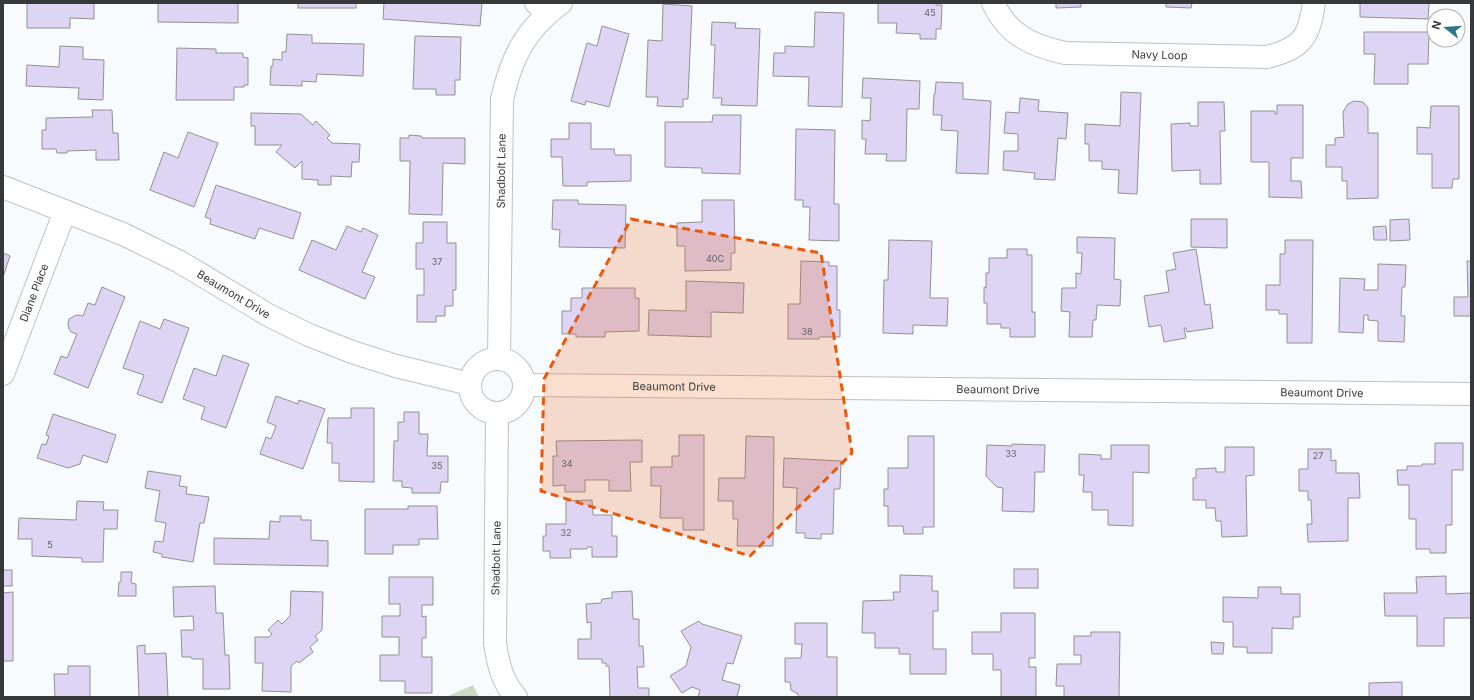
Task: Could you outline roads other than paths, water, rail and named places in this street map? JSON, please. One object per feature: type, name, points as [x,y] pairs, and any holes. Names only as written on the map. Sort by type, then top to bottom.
[{"type":"street","name":"Navy Loop","points":[[993,3],[1002,19],[1027,42],[1045,49],[1065,53],[1267,57],[1283,53],[1295,46],[1305,36],[1312,21],[1314,3]]},
{"type":"street","name":"Shadbolt Lane","points":[[499,359],[502,99],[508,76],[525,38],[548,7]]},
{"type":"street","name":"Beaumont Drive","points":[[3,187],[123,234],[180,262],[270,316],[309,335],[352,352],[396,366],[470,384]]},
{"type":"street","name":"Diane Place","points":[[3,374],[65,211]]},
{"type":"street","points":[[499,359],[513,364],[519,370],[524,385],[521,397],[514,407],[506,412],[497,413],[483,409],[477,404],[470,391],[470,384],[473,374],[480,365],[488,360],[499,359]]},
{"type":"street","name":"Beaumont Drive","points":[[524,385],[1471,394]]},
{"type":"street","name":"Shadbolt Lane","points":[[497,413],[495,643],[499,664],[505,681],[516,697]]}]
